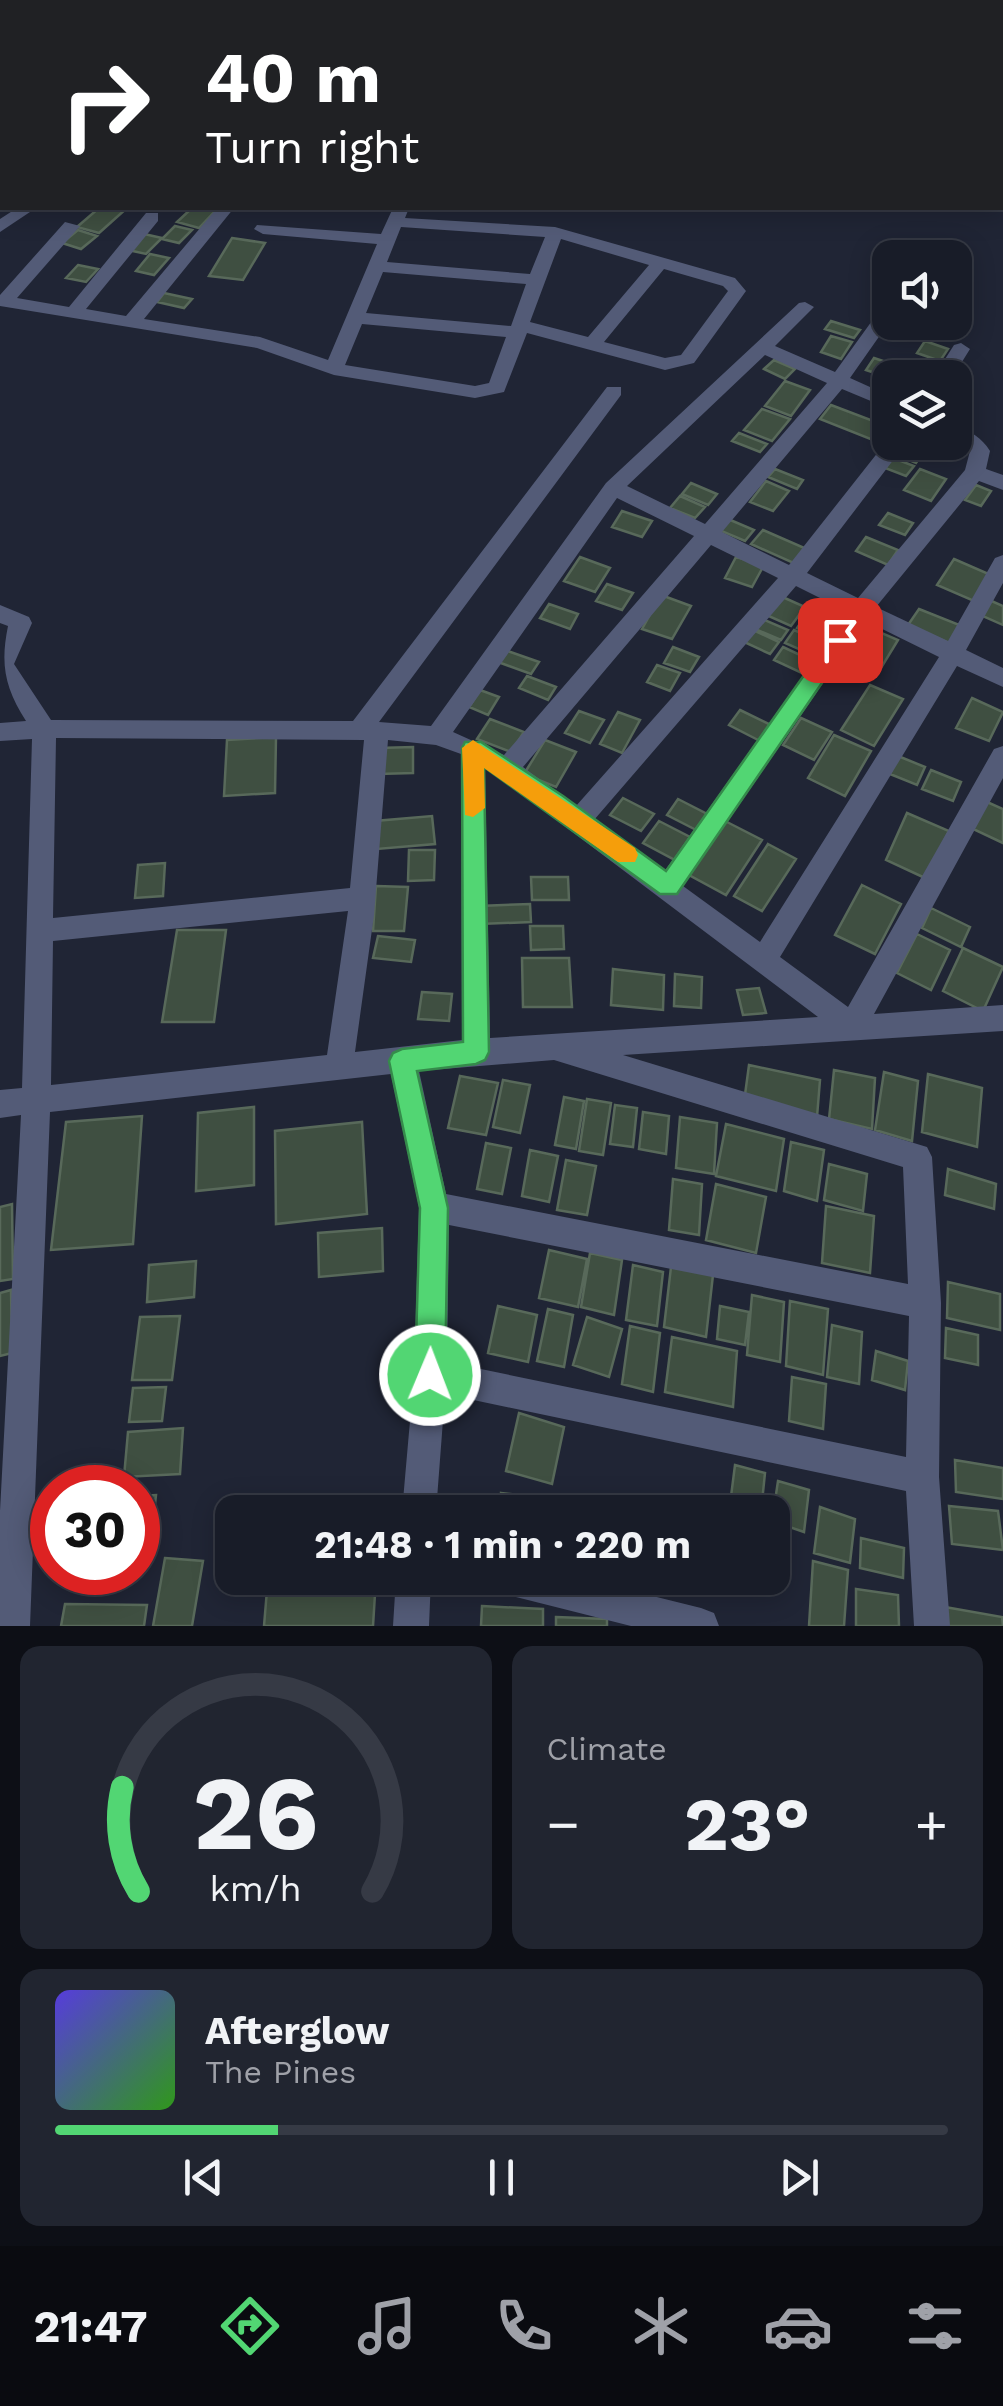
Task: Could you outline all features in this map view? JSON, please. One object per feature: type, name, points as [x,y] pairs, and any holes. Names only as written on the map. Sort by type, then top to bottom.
[{"type":"street","points":[[0,227],[25,210]]},
{"type":"street","points":[[131,322],[224,210]]},
{"type":"street","points":[[73,313],[152,217]]},
{"type":"street","points":[[334,369],[394,223]]},
{"type":"street","points":[[264,229],[394,223],[555,232],[729,282],[737,291],[687,359],[665,364],[519,329],[355,318]]},
{"type":"street","points":[[2,302],[70,226]]},
{"type":"street","points":[[2,302],[260,342],[334,369],[476,392],[497,388],[555,232]]},
{"type":"street","points":[[592,344],[662,262]]},
{"type":"street","points":[[376,266],[538,280]]},
{"type":"street","points":[[437,736],[613,488],[804,306]]},
{"type":"street","points":[[507,769],[838,382],[872,333]]},
{"type":"street","points":[[762,347],[872,396]]},
{"type":"street","points":[[953,360],[960,349]]},
{"type":"street","points":[[339,1068],[362,898],[368,731],[614,391]]},
{"type":"street","points":[[668,886],[862,608],[976,472],[980,451],[972,445]]},
{"type":"street","points":[[580,820],[795,573],[883,460]]},
{"type":"street","points":[[976,472],[1003,482]]},
{"type":"street","points":[[613,488],[795,573],[1003,678]]},
{"type":"street","points":[[763,961],[952,654],[1003,563]]},
{"type":"street","points":[[0,613],[21,623],[1,665],[44,729],[36,1098],[12,1626]]},
{"type":"street","points":[[0,732],[368,731],[437,736],[473,748],[580,820],[852,1026]]},
{"type":"street","points":[[473,748],[476,1052]]},
{"type":"street","points":[[852,1026],[1003,756]]},
{"type":"street","points":[[37,931],[362,898]]},
{"type":"street","points":[[0,1104],[476,1052],[1003,1018]]},
{"type":"street","points":[[550,1046],[917,1157],[925,1303],[922,1478],[932,1626]]},
{"type":"street","points":[[402,1061],[434,1208],[430,1375],[420,1495]]},
{"type":"street","points":[[434,1208],[925,1303]]},
{"type":"street","points":[[430,1375],[922,1478]]},
{"type":"street","points":[[411,1626],[413,1595]]},
{"type":"street","points":[[579,1595],[701,1626]]},
{"type":"building","points":[[97,210],[125,210],[99,233],[77,227]]},
{"type":"building","points":[[190,210],[216,210],[199,228],[177,222]]},
{"type":"building","points":[[175,226],[192,230],[179,243],[162,239]]},
{"type":"building","points":[[78,230],[97,236],[81,249],[62,243]]},
{"type":"building","points":[[144,234],[162,238],[146,254],[128,250]]},
{"type":"building","points":[[232,238],[265,243],[243,280],[209,276]]},
{"type":"building","points":[[150,254],[169,258],[154,275],[136,271]]},
{"type":"building","points":[[78,265],[98,269],[86,282],[66,278]]},
{"type":"building","points":[[164,293],[192,299],[184,308],[157,302]]},
{"type":"building","points":[[831,321],[860,330],[854,338],[825,329]]},
{"type":"building","points":[[831,336],[852,342],[841,359],[821,352]]},
{"type":"building","points":[[925,341],[948,349],[941,360],[917,353]]},
{"type":"building","points":[[774,360],[795,369],[785,379],[764,369]]},
{"type":"building","points":[[785,381],[810,390],[791,416],[765,406]]},
{"type":"building","points":[[831,405],[872,420],[872,440],[820,419]]},
{"type":"building","points":[[762,409],[790,419],[772,441],[744,430]]},
{"type":"building","points":[[739,433],[767,444],[760,452],[732,441]]},
{"type":"building","points":[[891,460],[914,466],[906,476],[885,468]]},
{"type":"building","points":[[775,469],[803,480],[797,489],[768,477]]},
{"type":"building","points":[[920,469],[946,479],[931,501],[904,490]]},
{"type":"building","points":[[766,481],[789,491],[773,511],[750,502]]},
{"type":"building","points":[[691,483],[717,494],[708,505],[682,494]]},
{"type":"building","points":[[976,485],[991,491],[981,506],[965,500]]},
{"type":"building","points":[[680,496],[705,507],[695,518],[670,508]]},
{"type":"building","points":[[622,511],[652,521],[642,537],[612,527]]},
{"type":"building","points":[[888,513],[913,523],[905,535],[879,525]]},
{"type":"building","points":[[728,519],[754,530],[745,541],[719,530]]},
{"type":"building","points":[[763,530],[809,550],[798,565],[751,544]]},
{"type":"building","points":[[866,537],[898,550],[888,565],[856,551]]},
{"type":"building","points":[[580,557],[610,568],[595,592],[564,581]]},
{"type":"building","points":[[736,557],[764,565],[752,587],[725,578]]},
{"type":"building","points":[[954,559],[991,575],[974,601],[937,585]]},
{"type":"building","points":[[607,584],[633,593],[622,610],[596,601]]},
{"type":"building","points":[[661,595],[691,606],[672,639],[642,629]]},
{"type":"building","points":[[778,595],[805,607],[791,626],[764,614]]},
{"type":"building","points":[[987,599],[1003,606],[1003,625],[978,614]]},
{"type":"building","points":[[549,604],[578,614],[570,629],[540,618]]},
{"type":"building","points":[[919,609],[962,626],[951,644],[908,625]]},
{"type":"building","points":[[808,612],[837,625],[826,642],[797,628]]},
{"type":"building","points":[[762,619],[788,630],[781,640],[755,629]]},
{"type":"building","points":[[751,629],[779,642],[770,654],[742,641]]},
{"type":"building","points":[[872,629],[898,640],[881,668],[855,657]]},
{"type":"building","points":[[794,630],[826,644],[817,657],[785,643]]},
{"type":"building","points":[[673,647],[699,657],[690,672],[664,663]]},
{"type":"building","points":[[783,647],[815,662],[806,675],[774,660]]},
{"type":"building","points":[[505,650],[539,662],[531,674],[498,662]]},
{"type":"building","points":[[657,665],[680,673],[670,691],[647,682]]},
{"type":"building","points":[[527,676],[556,687],[548,700],[519,688]]},
{"type":"building","points":[[870,685],[903,699],[874,746],[841,730]]},
{"type":"building","points":[[480,690],[499,697],[488,715],[469,707]]},
{"type":"building","points":[[972,698],[1003,712],[989,741],[956,728]]},
{"type":"building","points":[[740,710],[771,725],[760,741],[729,725]]},
{"type":"building","points":[[579,711],[604,720],[590,743],[565,733]]},
{"type":"building","points":[[618,712],[640,720],[622,753],[600,744]]},
{"type":"building","points":[[801,718],[832,732],[814,760],[783,745]]},
{"type":"building","points":[[490,719],[524,732],[511,752],[477,739]]},
{"type":"building","points":[[834,735],[871,751],[845,796],[808,778]]},
{"type":"building","points":[[276,737],[275,793],[224,796],[227,740]]},
{"type":"building","points":[[545,740],[576,752],[556,787],[524,774]]},
{"type":"building","points":[[413,747],[413,773],[378,774],[378,748]]},
{"type":"building","points":[[898,756],[925,767],[917,785],[890,774]]},
{"type":"building","points":[[931,770],[961,782],[953,801],[922,789]]},
{"type":"building","points":[[623,798],[654,814],[641,831],[610,815]]},
{"type":"building","points":[[678,799],[713,817],[702,833],[667,815]]},
{"type":"building","points":[[987,802],[1003,809],[1003,843],[973,829]]},
{"type":"building","points":[[907,813],[949,831],[925,878],[886,860]]},
{"type":"building","points":[[432,816],[435,844],[377,849],[375,821]]},
{"type":"building","points":[[659,821],[690,837],[675,860],[643,843]]},
{"type":"building","points":[[725,821],[762,840],[726,895],[689,875]]},
{"type":"building","points":[[768,844],[796,859],[762,911],[734,896]]},
{"type":"building","points":[[409,850],[435,850],[434,880],[408,881]]},
{"type":"building","points":[[165,863],[163,896],[135,898],[138,865]]},
{"type":"building","points":[[531,877],[568,877],[569,900],[532,900]]},
{"type":"building","points":[[862,885],[901,904],[875,954],[835,935]]},
{"type":"building","points":[[376,886],[408,887],[404,931],[373,931]]},
{"type":"building","points":[[530,904],[531,922],[480,924],[479,906]]},
{"type":"building","points":[[931,908],[970,927],[961,947],[922,928]]},
{"type":"building","points":[[530,926],[563,926],[564,949],[531,950]]},
{"type":"building","points":[[177,930],[226,930],[214,1022],[162,1022]]},
{"type":"building","points":[[917,934],[950,950],[931,990],[897,973]]},
{"type":"building","points":[[378,936],[415,940],[411,962],[373,958]]},
{"type":"building","points":[[963,948],[1003,967],[983,1011],[943,991]]},
{"type":"building","points":[[522,958],[569,958],[572,1007],[523,1007]]},
{"type":"building","points":[[613,969],[664,975],[663,1010],[611,1005]]},
{"type":"building","points":[[675,974],[702,977],[701,1008],[674,1006]]},
{"type":"building","points":[[759,988],[766,1013],[743,1015],[737,990]]},
{"type":"building","points":[[422,992],[452,994],[449,1021],[418,1019]]},
{"type":"building","points":[[749,1065],[820,1080],[817,1117],[744,1102]]},
{"type":"building","points":[[834,1070],[875,1078],[872,1129],[829,1119]]},
{"type":"building","points":[[884,1072],[918,1081],[912,1141],[875,1130]]},
{"type":"building","points":[[928,1074],[982,1088],[977,1147],[922,1132]]},
{"type":"building","points":[[460,1076],[498,1083],[486,1135],[448,1128]]},
{"type":"building","points":[[503,1080],[530,1085],[520,1133],[493,1127]]},
{"type":"building","points":[[564,1097],[584,1101],[576,1149],[555,1145]]},
{"type":"building","points":[[587,1099],[611,1103],[603,1155],[579,1151]]},
{"type":"building","points":[[615,1105],[637,1108],[633,1147],[610,1144]]},
{"type":"building","points":[[254,1107],[254,1185],[196,1191],[198,1113]]},
{"type":"building","points":[[643,1112],[669,1116],[666,1154],[639,1149]]},
{"type":"building","points":[[142,1116],[133,1244],[51,1250],[66,1122]]},
{"type":"building","points":[[680,1117],[717,1123],[714,1174],[676,1168]]},
{"type":"building","points":[[362,1122],[367,1214],[276,1224],[275,1131]]},
{"type":"building","points":[[726,1124],[784,1139],[776,1191],[716,1176]]},
{"type":"building","points":[[791,1142],[824,1150],[817,1201],[784,1191]]},
{"type":"building","points":[[486,1143],[511,1148],[502,1194],[477,1189]]},
{"type":"building","points":[[530,1150],[558,1156],[549,1202],[522,1196]]},
{"type":"building","points":[[566,1160],[596,1166],[587,1215],[557,1210]]},
{"type":"building","points":[[829,1164],[867,1174],[863,1211],[824,1200]]},
{"type":"building","points":[[948,1169],[996,1184],[994,1209],[945,1195]]},
{"type":"building","points":[[673,1179],[702,1184],[699,1235],[669,1230]]},
{"type":"building","points":[[716,1184],[766,1197],[756,1253],[706,1240]]},
{"type":"building","points":[[12,1204],[13,1279],[0,1281],[0,1207]]},
{"type":"building","points":[[826,1206],[874,1216],[870,1273],[822,1263]]},
{"type":"building","points":[[382,1228],[383,1271],[319,1277],[318,1233]]},
{"type":"building","points":[[549,1250],[587,1259],[578,1307],[539,1298]]},
{"type":"building","points":[[590,1253],[622,1260],[614,1315],[581,1307]]},
{"type":"building","points":[[196,1261],[194,1297],[147,1302],[149,1265]]},
{"type":"building","points":[[633,1265],[663,1272],[657,1326],[626,1320]]},
{"type":"building","points":[[671,1267],[713,1275],[706,1337],[664,1327]]},
{"type":"building","points":[[948,1282],[1000,1294],[1000,1330],[947,1318]]},
{"type":"building","points":[[11,1290],[12,1353],[0,1356],[0,1293]]},
{"type":"building","points":[[752,1295],[784,1302],[780,1362],[747,1355]]},
{"type":"building","points":[[790,1301],[828,1309],[823,1375],[786,1366]]},
{"type":"building","points":[[498,1306],[537,1315],[528,1362],[488,1353]]},
{"type":"building","points":[[720,1306],[749,1312],[745,1345],[717,1339]]},
{"type":"building","points":[[548,1309],[573,1315],[564,1367],[537,1361]]},
{"type":"building","points":[[180,1316],[172,1380],[132,1380],[140,1317]]},
{"type":"building","points":[[587,1317],[622,1329],[609,1377],[573,1365]]},
{"type":"building","points":[[832,1325],[862,1332],[859,1384],[827,1377]]},
{"type":"building","points":[[630,1326],[660,1333],[653,1392],[622,1384]]},
{"type":"building","points":[[946,1328],[978,1335],[978,1365],[945,1358]]},
{"type":"building","points":[[672,1337],[737,1351],[733,1407],[665,1392]]},
{"type":"building","points":[[876,1351],[908,1361],[905,1390],[872,1380]]},
{"type":"building","points":[[792,1377],[826,1384],[823,1429],[789,1421]]},
{"type":"building","points":[[166,1387],[162,1421],[129,1422],[133,1388]]},
{"type":"building","points":[[519,1413],[564,1427],[552,1484],[506,1471]]},
{"type":"building","points":[[183,1428],[180,1474],[160,1475],[160,1465],[125,1465],[128,1432]]},
{"type":"building","points":[[955,1460],[1003,1468],[1003,1499],[956,1492]]},
{"type":"building","points":[[735,1465],[765,1473],[763,1495],[731,1495]]},
{"type":"building","points":[[778,1481],[809,1490],[804,1532],[790,1527],[790,1495],[776,1495]]},
{"type":"building","points":[[949,1506],[998,1511],[1003,1550],[952,1544]]},
{"type":"building","points":[[820,1507],[855,1519],[850,1563],[814,1553]]},
{"type":"building","points":[[861,1538],[904,1548],[903,1578],[860,1568]]},
{"type":"building","points":[[165,1558],[203,1561],[192,1626],[153,1626]]},
{"type":"building","points":[[813,1561],[848,1570],[844,1626],[809,1626]]},
{"type":"building","points":[[856,1589],[898,1595],[899,1626],[856,1626]]},
{"type":"building","points":[[267,1595],[375,1595],[373,1626],[264,1626]]},
{"type":"building","points":[[65,1604],[147,1605],[144,1626],[61,1626]]},
{"type":"building","points":[[482,1606],[543,1609],[543,1626],[481,1626]]},
{"type":"building","points":[[945,1607],[1002,1617],[1003,1626],[945,1626]]},
{"type":"building","points":[[556,1617],[607,1619],[607,1626],[556,1626]]},
{"type":"slow traffic","points":[[473,808],[473,748],[627,855]]},
{"type":"route","points":[[430,1375],[434,1208],[402,1061],[476,1052],[473,748],[668,886],[840,640]]}]
